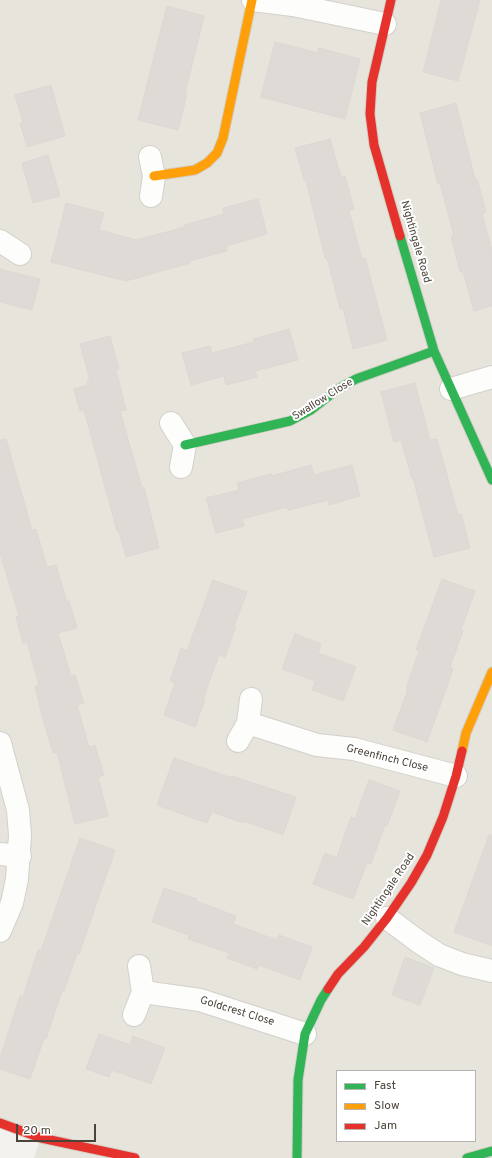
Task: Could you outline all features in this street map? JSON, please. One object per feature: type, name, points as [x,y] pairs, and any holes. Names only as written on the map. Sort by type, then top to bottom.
[{"type":"street","points":[[152,176],[195,170],[207,163],[217,153],[223,138],[253,0],[293,5],[384,24]]},
{"type":"street","name":"Nightingale Road","points":[[391,0],[384,24],[372,82],[370,114],[374,145],[434,351],[492,480]]},
{"type":"street","points":[[0,241],[20,254]]},
{"type":"street","name":"Swallow Close","points":[[185,445],[290,421],[311,410],[338,389],[356,379],[434,351]]},
{"type":"street","points":[[451,389],[492,377]]},
{"type":"street","points":[[171,423],[185,445],[182,466]]},
{"type":"street","name":"Nightingale Road","points":[[297,1158],[298,1080],[305,1034],[321,1000],[338,974],[364,947],[387,918],[411,883],[427,855],[443,817],[456,776],[466,733],[492,672]]},
{"type":"street","points":[[238,742],[248,723],[251,699]]},
{"type":"street","name":"Greenfinch Close","points":[[248,723],[317,745],[354,749],[456,776]]},
{"type":"street","points":[[0,743],[18,810],[20,835],[10,855],[17,879],[12,903],[0,931]]},
{"type":"street","points":[[387,918],[418,942],[439,955],[462,964],[492,971]]},
{"type":"street","points":[[134,1015],[143,992],[139,966]]},
{"type":"street","name":"Goldcrest Close","points":[[143,992],[200,1000],[305,1034]]},
{"type":"street","points":[[0,1123],[41,1138],[135,1158]]},
{"type":"street","points":[[467,1158],[492,1151]]},
{"type":"shaded area","points":[[0,0],[492,0],[492,1158],[34,1158],[41,1138],[0,1123]]},
{"type":"building","points":[[441,0],[480,0],[458,81],[423,72]]},
{"type":"building","points":[[167,6],[204,16],[178,130],[138,120]]},
{"type":"building","points":[[275,42],[318,53],[319,48],[360,59],[345,119],[261,97]]},
{"type":"building","points":[[51,85],[65,136],[27,147],[20,123],[23,122],[15,95]]},
{"type":"building","points":[[456,103],[475,179],[477,179],[486,212],[482,214],[492,250],[492,306],[474,311],[463,271],[460,272],[451,236],[454,236],[440,183],[438,184],[420,113]]},
{"type":"building","points":[[330,139],[341,177],[345,176],[354,209],[349,211],[362,259],[365,258],[387,340],[353,349],[343,308],[340,309],[327,258],[325,258],[306,180],[304,180],[295,148]]},
{"type":"building","points":[[48,155],[60,196],[33,203],[22,163]]},
{"type":"building","points":[[258,199],[267,234],[226,246],[227,251],[189,261],[190,263],[126,281],[51,262],[66,203],[104,213],[99,230],[137,240],[185,227],[184,225],[224,214],[223,208]]},
{"type":"building","points":[[0,269],[40,279],[32,310],[0,302]]},
{"type":"building","points":[[289,329],[298,360],[255,371],[257,377],[226,385],[224,376],[191,385],[182,353],[210,346],[212,353],[254,342],[253,339]]},
{"type":"building","points":[[110,336],[119,369],[116,370],[126,410],[120,411],[142,488],[144,487],[159,548],[126,557],[119,531],[117,531],[84,410],[80,411],[74,389],[88,385],[87,381],[90,380],[80,344]]},
{"type":"building","points":[[415,383],[430,440],[437,439],[458,515],[461,514],[470,548],[434,557],[413,478],[412,479],[401,440],[394,442],[381,392]]},
{"type":"building","points":[[6,439],[32,530],[36,529],[47,567],[56,565],[67,602],[69,601],[77,628],[58,633],[71,676],[75,675],[84,703],[77,705],[89,747],[95,745],[104,775],[98,777],[108,816],[75,824],[57,752],[53,753],[43,719],[35,686],[39,685],[27,642],[23,643],[16,617],[19,616],[0,553],[0,440]]},
{"type":"building","points":[[311,465],[314,475],[352,465],[360,496],[329,505],[328,500],[288,510],[287,507],[242,519],[244,526],[216,533],[206,498],[239,490],[237,483],[271,474],[272,476]]},
{"type":"building","points":[[442,579],[475,591],[450,667],[453,669],[427,742],[393,730],[408,689],[406,689],[419,651],[416,650]]},
{"type":"building","points":[[213,580],[247,592],[234,626],[236,626],[225,657],[219,655],[203,699],[205,699],[195,727],[164,715],[175,683],[170,681],[181,648],[187,651]]},
{"type":"building","points":[[295,634],[321,644],[318,653],[356,667],[343,701],[312,690],[315,681],[282,669]]},
{"type":"building","points":[[174,758],[232,778],[232,776],[296,797],[283,835],[244,821],[243,823],[212,812],[207,823],[157,805]]},
{"type":"building","points":[[369,780],[400,791],[387,826],[385,825],[371,864],[367,863],[353,899],[313,884],[325,853],[337,857],[351,817],[355,819]]},
{"type":"building","points":[[489,835],[492,835],[492,946],[454,932]]},
{"type":"building","points":[[80,838],[115,850],[79,954],[77,953],[64,991],[62,991],[46,1039],[44,1038],[30,1079],[0,1069],[0,1058],[20,996],[23,997],[38,950],[41,951]]},
{"type":"building","points":[[164,888],[197,899],[196,901],[236,916],[233,924],[277,940],[279,935],[312,947],[300,980],[259,965],[257,969],[227,958],[229,953],[188,939],[189,935],[152,922]]},
{"type":"building","points":[[405,957],[434,968],[420,1005],[392,995]]},
{"type":"building","points":[[99,1034],[130,1045],[133,1036],[165,1048],[151,1084],[112,1070],[109,1077],[86,1069]]},
{"type":"traffic: fast","points":[[400,236],[434,351],[492,480]]},
{"type":"traffic: fast","points":[[185,445],[290,421],[311,410],[338,389],[356,379],[434,351]]},
{"type":"traffic: fast","points":[[297,1158],[298,1080],[305,1034],[321,1000],[328,989]]},
{"type":"traffic: fast","points":[[467,1158],[492,1151]]},
{"type":"traffic: slow","points":[[154,176],[195,170],[207,163],[217,153],[223,138],[252,0]]},
{"type":"traffic: slow","points":[[462,751],[466,733],[492,672]]},
{"type":"traffic: jam","points":[[391,0],[372,82],[370,114],[374,145],[400,236]]},
{"type":"traffic: jam","points":[[328,989],[338,974],[364,947],[387,918],[411,883],[427,855],[443,817],[462,751]]},
{"type":"traffic: jam","points":[[0,1123],[41,1138],[135,1158]]}]
